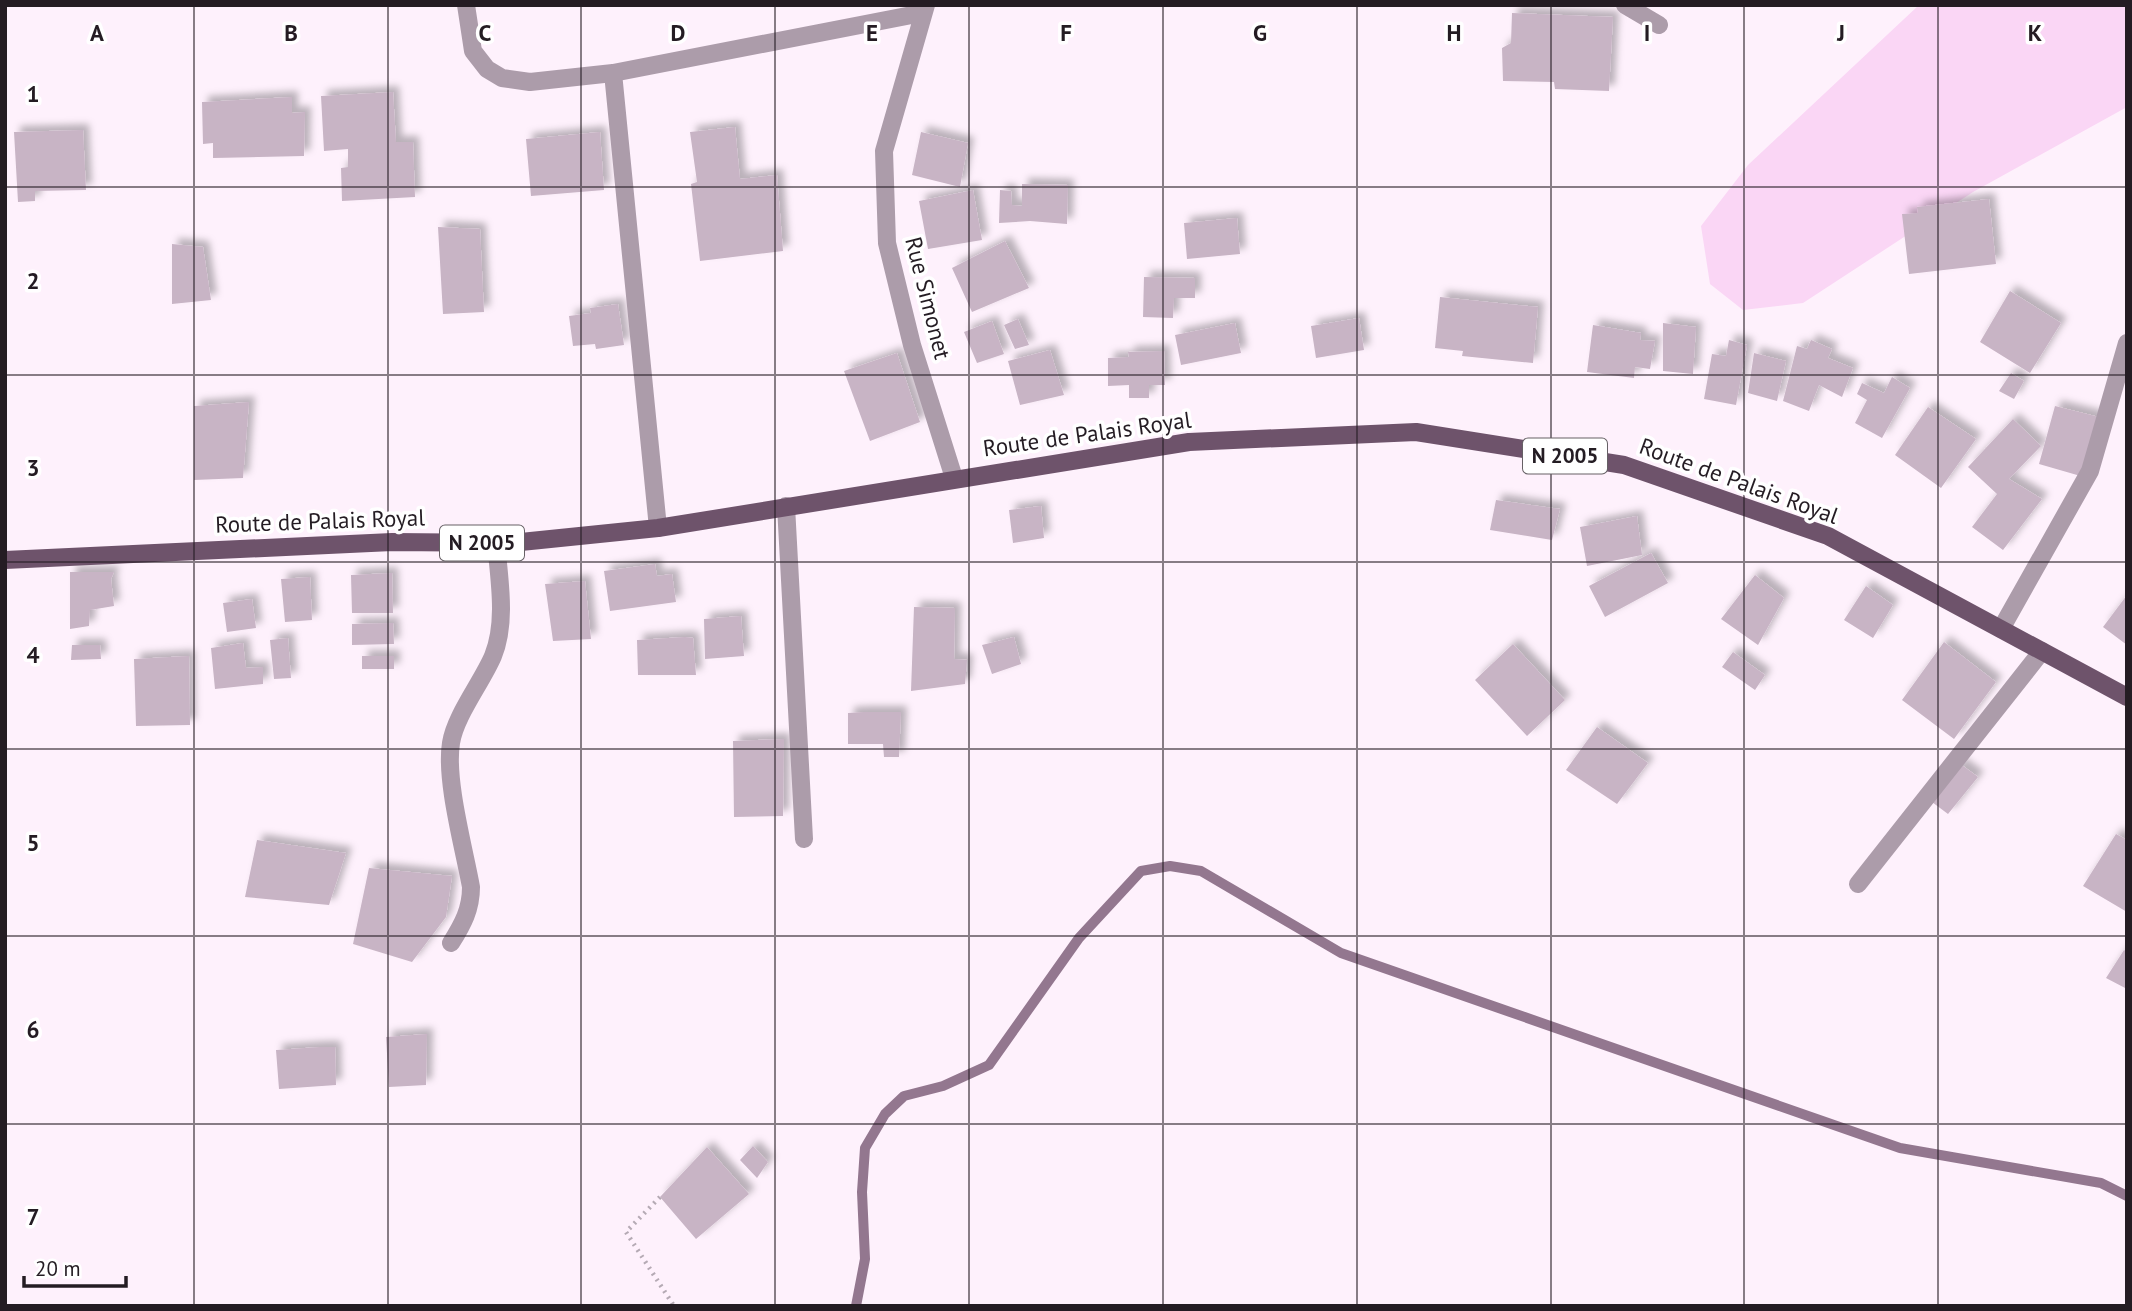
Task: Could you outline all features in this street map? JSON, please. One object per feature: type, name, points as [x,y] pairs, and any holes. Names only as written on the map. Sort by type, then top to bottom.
[{"type":"main road","name":"Route de Palais Royal","points":[[5,560],[322,545],[496,543],[658,528],[1189,442],[1416,432],[1624,465],[1828,536],[2127,698]]},
{"type":"street","points":[[466,5],[473,51],[486,69],[502,78],[530,82],[612,73],[924,9]]},
{"type":"street","points":[[1625,5],[1659,26]]},
{"type":"street","name":"Rue Simonet","points":[[924,9],[884,152],[887,243],[912,345],[954,478]]},
{"type":"street","points":[[612,73],[658,528]]},
{"type":"street","points":[[2001,628],[2090,471],[2127,343]]},
{"type":"street","points":[[786,506],[804,839]]},
{"type":"street","points":[[451,943],[464,923],[471,904],[471,887],[452,781],[450,744],[456,723],[494,653],[501,603],[496,543]]},
{"type":"street","points":[[1858,884],[2042,651]]},
{"type":"path","points":[[660,1197],[626,1232],[674,1306]]},
{"type":"shaded area","points":[[1919,5],[2127,5],[2127,107],[1973,192],[1803,303],[1743,310],[1710,284],[1701,226],[1748,165]]},
{"type":"building","points":[[1512,13],[1613,17],[1609,91],[1555,89],[1554,82],[1503,81],[1502,48],[1511,43]]},
{"type":"building","points":[[393,92],[396,142],[413,142],[415,197],[342,201],[341,168],[348,167],[348,149],[324,151],[321,96]]},
{"type":"building","points":[[292,97],[292,113],[305,112],[304,156],[213,158],[213,143],[203,144],[202,102]]},
{"type":"building","points":[[735,127],[740,179],[777,175],[783,251],[700,261],[691,184],[697,182],[690,132]]},
{"type":"building","points":[[83,130],[86,190],[35,191],[35,201],[18,202],[14,132]]},
{"type":"building","points":[[600,132],[604,190],[531,196],[526,139]]},
{"type":"building","points":[[921,132],[968,143],[960,187],[912,175]]},
{"type":"building","points":[[1022,184],[1068,185],[1067,224],[1030,221],[999,223],[1000,190],[1011,191],[1012,205],[1022,206]]},
{"type":"building","points":[[973,190],[982,240],[928,249],[919,201]]},
{"type":"building","points":[[1989,199],[1996,264],[1909,274],[1902,214],[1918,213],[1917,207]]},
{"type":"building","points":[[1237,218],[1240,254],[1187,259],[1184,223]]},
{"type":"building","points":[[438,227],[480,229],[484,312],[443,314]]},
{"type":"building","points":[[1005,241],[1029,288],[972,312],[952,268]]},
{"type":"building","points":[[172,244],[203,247],[211,300],[172,304]]},
{"type":"building","points":[[1144,277],[1195,278],[1195,298],[1174,298],[1173,318],[1143,317]]},
{"type":"building","points":[[2010,291],[2061,323],[2030,373],[1980,342]]},
{"type":"building","points":[[1440,297],[1538,307],[1533,363],[1462,356],[1463,351],[1435,348]]},
{"type":"building","points":[[618,304],[624,345],[596,349],[595,344],[573,346],[569,316],[591,313],[590,308]]},
{"type":"building","points":[[1359,318],[1364,350],[1316,358],[1311,326]]},
{"type":"building","points":[[1018,319],[1029,345],[1015,349],[1004,325]]},
{"type":"building","points":[[992,321],[1004,354],[977,363],[964,332]]},
{"type":"building","points":[[1235,323],[1241,353],[1181,365],[1175,335]]},
{"type":"building","points":[[1663,323],[1696,327],[1693,374],[1663,371]]},
{"type":"building","points":[[1593,325],[1641,333],[1640,340],[1655,341],[1650,369],[1635,367],[1634,378],[1587,372]]},
{"type":"building","points":[[1729,340],[1747,345],[1736,405],[1704,399],[1712,354],[1726,356]]},
{"type":"building","points":[[1811,340],[1832,349],[1828,358],[1853,368],[1842,397],[1819,385],[1809,411],[1783,401],[1797,346],[1807,349]]},
{"type":"building","points":[[1050,350],[1064,395],[1020,405],[1008,361]]},
{"type":"building","points":[[1164,351],[1165,385],[1149,385],[1149,398],[1129,398],[1129,385],[1108,386],[1108,358],[1129,357],[1128,352]]},
{"type":"building","points":[[897,353],[920,422],[870,441],[844,371]]},
{"type":"building","points":[[1754,353],[1786,361],[1777,401],[1748,393]]},
{"type":"building","points":[[2011,373],[2024,381],[2014,399],[1999,391]]},
{"type":"building","points":[[1892,377],[1910,388],[1882,438],[1855,423],[1867,400],[1857,394],[1862,383],[1884,393]]},
{"type":"building","points":[[249,402],[243,478],[194,480],[194,406]]},
{"type":"building","points":[[2055,406],[2099,417],[2084,477],[2039,464]]},
{"type":"building","points":[[1928,407],[1976,439],[1941,488],[1895,455]]},
{"type":"building","points":[[2013,419],[2041,446],[2009,479],[2042,499],[2003,550],[1972,527],[1997,494],[1968,467]]},
{"type":"building","points":[[1496,500],[1560,509],[1552,540],[1490,530]]},
{"type":"building","points":[[1041,506],[1044,538],[1013,543],[1009,510]]},
{"type":"building","points":[[1637,516],[1642,555],[1587,566],[1580,527]]},
{"type":"building","points":[[1651,553],[1668,583],[1605,617],[1589,586]]},
{"type":"building","points":[[655,564],[657,576],[672,574],[676,602],[610,611],[604,571]]},
{"type":"building","points":[[70,572],[114,572],[111,579],[114,606],[90,610],[89,626],[70,629]]},
{"type":"building","points":[[392,573],[393,613],[352,613],[351,575]]},
{"type":"building","points":[[1755,575],[1784,598],[1758,645],[1721,619]]},
{"type":"building","points":[[310,577],[312,620],[285,622],[281,579]]},
{"type":"building","points":[[585,581],[591,639],[553,641],[545,584]]},
{"type":"building","points":[[1866,586],[1893,605],[1873,638],[1844,620]]},
{"type":"building","points":[[2127,595],[2127,645],[2103,627]]},
{"type":"building","points":[[252,599],[256,628],[227,632],[223,603]]},
{"type":"building","points":[[914,607],[955,608],[954,659],[967,660],[965,684],[911,691]]},
{"type":"building","points":[[741,616],[744,656],[705,659],[704,619]]},
{"type":"building","points":[[393,623],[394,644],[352,645],[352,624]]},
{"type":"building","points":[[1014,637],[1021,664],[992,674],[982,645]]},
{"type":"building","points":[[288,638],[291,678],[274,679],[270,640]]},
{"type":"building","points":[[693,638],[696,675],[638,675],[637,640]]},
{"type":"building","points":[[1944,642],[1996,682],[1954,739],[1902,700]]},
{"type":"building","points":[[243,643],[246,668],[263,667],[263,684],[215,689],[211,648]]},
{"type":"building","points":[[1513,644],[1565,700],[1527,736],[1475,680]]},
{"type":"building","points":[[72,645],[100,645],[101,659],[71,660]]},
{"type":"building","points":[[1733,652],[1765,675],[1755,690],[1722,667]]},
{"type":"building","points":[[189,656],[190,725],[136,726],[134,659]]},
{"type":"building","points":[[362,656],[394,656],[394,669],[362,669]]},
{"type":"building","points":[[901,712],[899,757],[884,757],[883,744],[848,744],[848,713]]},
{"type":"building","points":[[1597,727],[1648,763],[1617,804],[1566,770]]},
{"type":"building","points":[[784,739],[783,816],[734,817],[733,741]]},
{"type":"building","points":[[1959,763],[1978,777],[1948,814],[1932,802]]},
{"type":"building","points":[[2116,834],[2127,840],[2127,912],[2083,886]]},
{"type":"building","points":[[257,840],[346,853],[329,905],[245,897]]},
{"type":"building","points":[[369,868],[452,876],[446,917],[412,962],[353,944]]},
{"type":"building","points":[[2124,950],[2127,952],[2127,989],[2106,978]]},
{"type":"building","points":[[427,1034],[426,1085],[389,1087],[386,1037]]},
{"type":"building","points":[[335,1047],[336,1085],[279,1089],[276,1050]]},
{"type":"building","points":[[753,1146],[768,1162],[757,1178],[740,1160]]},
{"type":"building","points":[[707,1147],[749,1194],[696,1239],[660,1197]]},
{"type":"waterway","points":[[856,1306],[865,1259],[862,1192],[865,1148],[885,1114],[904,1096],[943,1086],[989,1065],[1079,938],[1141,871],[1170,866],[1201,871],[1341,953],[1900,1148],[2101,1183],[2127,1196]]}]
